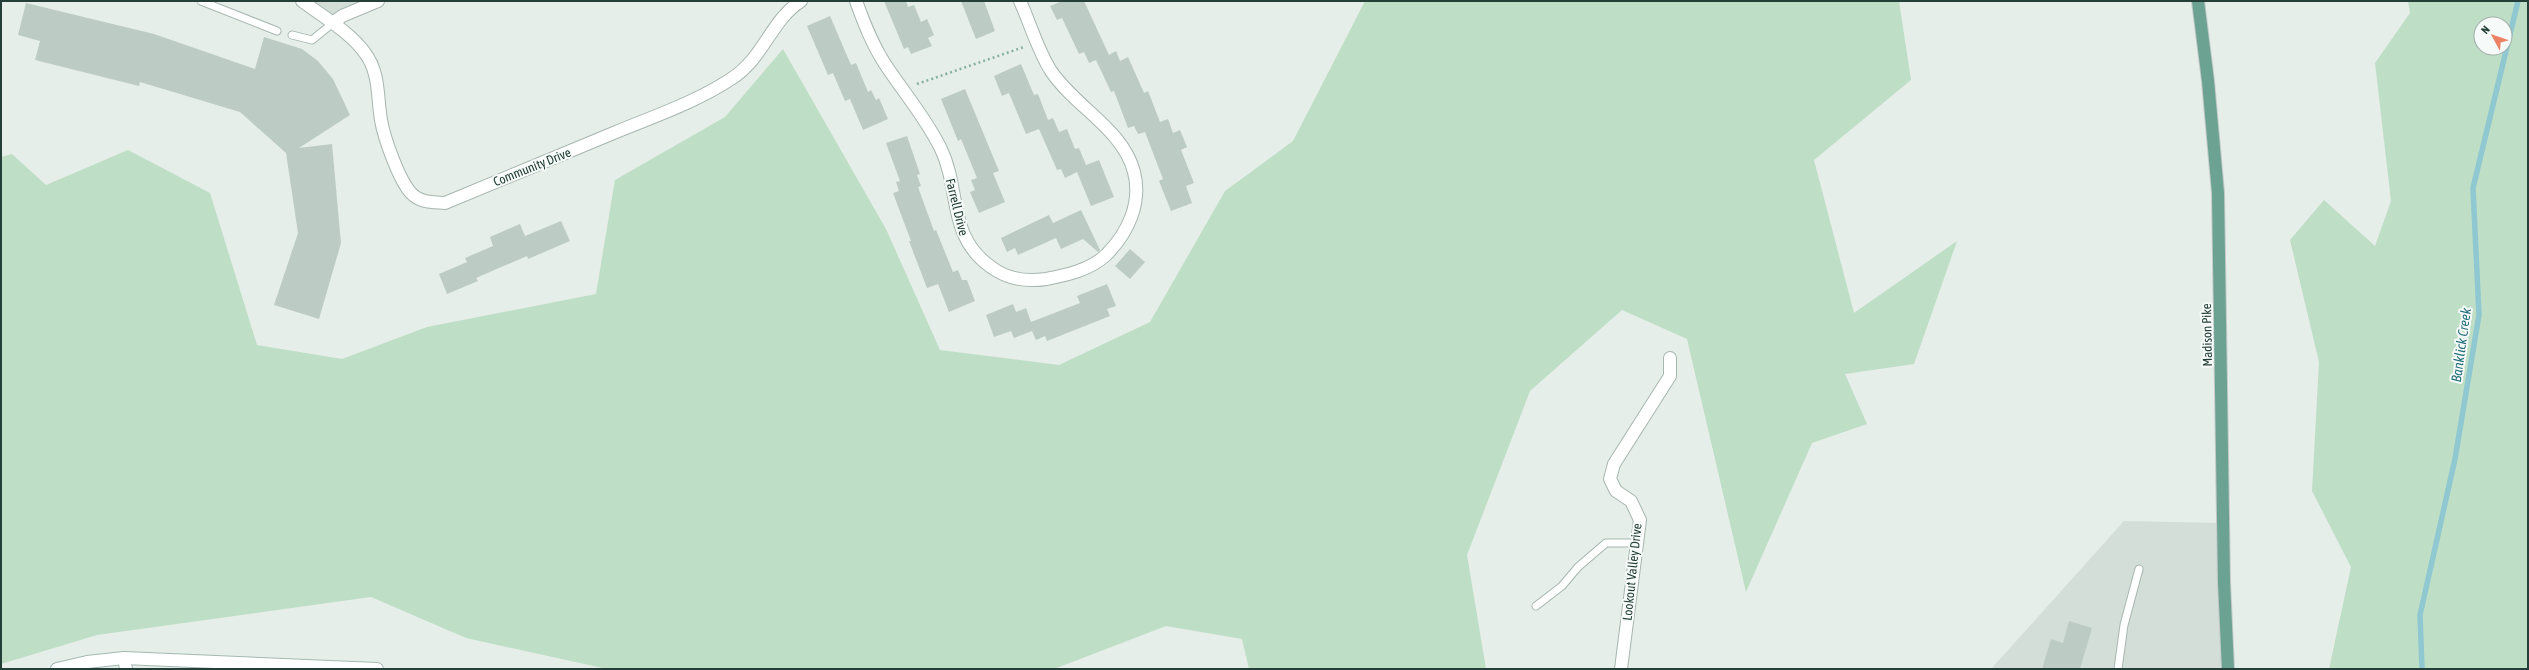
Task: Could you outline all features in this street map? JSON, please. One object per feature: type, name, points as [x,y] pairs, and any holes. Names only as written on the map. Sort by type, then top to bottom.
[{"type":"main road","name":"Madison Pike","points":[[2198,1],[2208,81],[2218,193],[2224,582],[2228,669]]},
{"type":"street","points":[[302,1],[333,23],[342,16],[378,1]]},
{"type":"street","name":"Community Drive","points":[[333,23],[365,53],[374,72],[380,91],[381,121],[400,175],[411,194],[426,202],[445,203],[684,104],[731,79],[749,66],[762,50],[783,16],[801,1]]},
{"type":"street","name":"Farrell Drive","points":[[856,1],[869,35],[885,64],[921,112],[942,150],[958,223],[966,241],[977,257],[997,272],[1023,280],[1066,275],[1082,270],[1104,257],[1123,236],[1135,205],[1137,192],[1130,160],[1112,135],[1051,71],[1020,1]]},
{"type":"street","name":"Lookout Valley Drive","points":[[1621,669],[1640,520],[1631,501],[1616,491],[1610,479],[1614,464],[1670,376],[1670,358]]},
{"type":"street","points":[[57,669],[87,662],[377,669]]},
{"type":"lane","points":[[201,1],[277,31]]},
{"type":"lane","points":[[292,35],[312,40],[333,23]]},
{"type":"lane","points":[[1536,606],[1562,586],[1578,567],[1606,544],[1637,543]]},
{"type":"lane","points":[[2118,669],[2124,625],[2139,569]]},
{"type":"path","points":[[903,89],[1038,42]]},
{"type":"shaded area","points":[[302,1],[378,1],[333,23]]},
{"type":"shaded area","points":[[2124,521],[2223,523],[2228,669],[1991,669]]},
{"type":"green space","points":[[1365,1],[1899,1],[1911,80],[1814,160],[1854,313],[1957,241],[1914,364],[1845,374],[1867,424],[1812,443],[1746,592],[1687,339],[1622,310],[1530,391],[1467,555],[1486,669],[1249,669],[1242,639],[1166,626],[1054,669],[607,669],[466,638],[371,597],[97,635],[1,664],[1,157],[12,154],[46,185],[128,150],[210,193],[257,345],[342,359],[427,327],[596,294],[615,180],[725,117],[783,49],[886,229],[940,350],[1059,365],[1150,322],[1225,191],[1293,141]]},
{"type":"green space","points":[[2408,1],[2528,1],[2528,669],[2329,669],[2351,567],[2312,491],[2319,362],[2290,240],[2324,200],[2375,246],[2391,201],[2375,63],[2410,13]]},
{"type":"building","points":[[884,1],[906,1],[908,7],[914,5],[921,22],[927,19],[934,35],[928,38],[932,46],[911,54],[908,47],[904,49]]},
{"type":"building","points":[[961,1],[984,1],[995,31],[976,39]]},
{"type":"building","points":[[1062,1],[1084,1],[1109,55],[1116,51],[1120,61],[1128,57],[1144,93],[1148,91],[1160,122],[1168,119],[1173,133],[1180,130],[1187,147],[1181,150],[1194,183],[1186,186],[1192,203],[1171,211],[1159,181],[1163,179],[1145,132],[1138,134],[1134,126],[1128,128],[1114,91],[1111,92],[1096,60],[1089,63],[1084,52],[1079,54],[1062,18],[1057,20],[1050,6]]},
{"type":"building","points":[[26,3],[154,34],[255,69],[264,37],[302,49],[318,61],[333,79],[350,115],[299,148],[332,144],[341,243],[319,319],[274,305],[298,233],[286,153],[240,112],[140,82],[139,86],[35,60],[40,41],[18,35]]},
{"type":"building","points":[[830,16],[851,65],[856,63],[868,92],[871,90],[876,100],[879,98],[888,119],[863,130],[850,99],[845,101],[833,73],[828,75],[807,26]]},
{"type":"building","points":[[1021,64],[1034,95],[1038,94],[1048,120],[1053,118],[1059,132],[1067,129],[1075,149],[1079,148],[1086,165],[1099,160],[1114,197],[1091,206],[1077,172],[1065,178],[1061,169],[1057,170],[1039,129],[1026,134],[1009,93],[1002,96],[994,76]]},
{"type":"building","points":[[965,89],[999,171],[993,173],[1005,202],[979,213],[970,192],[975,190],[971,180],[977,178],[961,139],[958,141],[941,99]]},
{"type":"building","points":[[907,136],[920,174],[917,175],[921,186],[918,187],[934,231],[936,230],[953,272],[958,270],[962,280],[967,280],[975,301],[949,312],[938,284],[927,288],[893,193],[899,191],[896,182],[900,181],[886,143]]},
{"type":"building","points":[[1081,210],[1100,250],[1098,252],[1083,239],[1061,249],[1056,238],[1018,255],[1015,248],[1007,252],[1001,238],[1049,215],[1053,223]]},
{"type":"building","points":[[561,221],[570,241],[528,259],[527,256],[476,278],[478,281],[447,294],[439,274],[467,262],[465,258],[493,246],[490,237],[520,224],[525,236]]},
{"type":"building","points":[[1130,249],[1145,262],[1130,279],[1115,266]]},
{"type":"building","points":[[1107,284],[1116,306],[1107,309],[1110,316],[1047,341],[1045,336],[1036,340],[1032,331],[1014,338],[1011,331],[994,337],[986,315],[1013,304],[1016,312],[1026,308],[1031,322],[1080,303],[1077,296]]},
{"type":"building","points":[[2069,621],[2092,628],[2080,669],[2042,669],[2051,639],[2063,643]]},
{"type":"waterway","name":"Banklick Creek","points":[[2422,669],[2420,615],[2455,459],[2479,315],[2473,188],[2518,1]]}]
